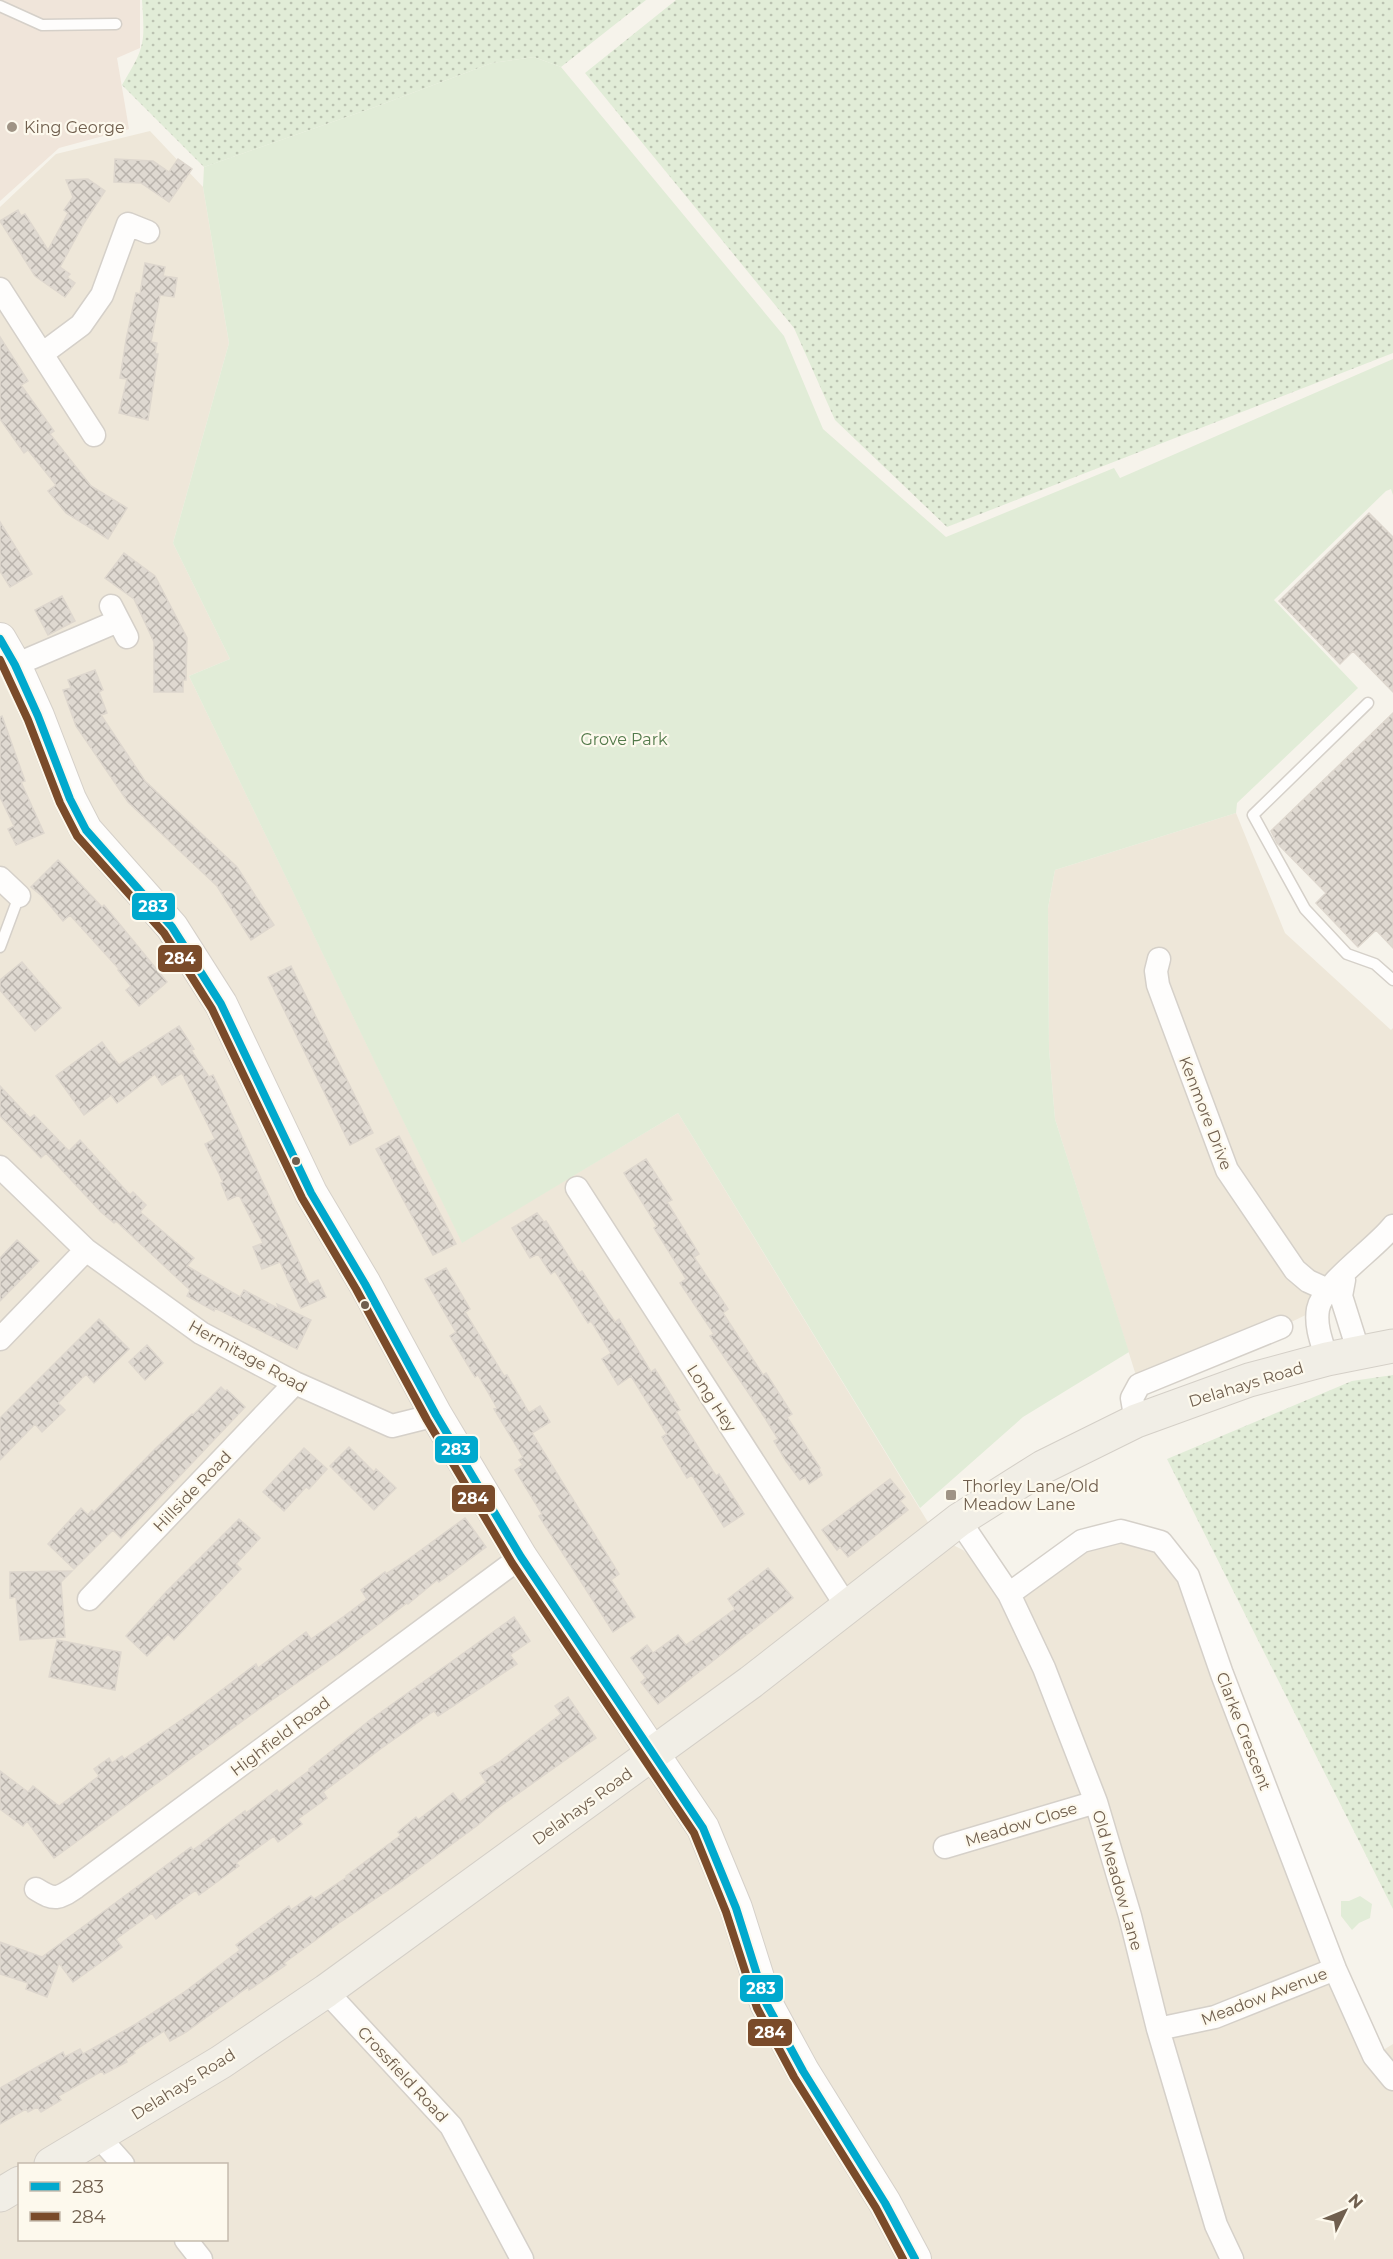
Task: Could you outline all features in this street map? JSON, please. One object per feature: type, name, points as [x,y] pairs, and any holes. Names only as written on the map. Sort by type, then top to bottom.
[{"type":"main road","name":"Delahays Road","points":[[53,2163],[221,2062],[326,1991],[653,1754],[959,1520],[1043,1467],[1136,1421],[1249,1380],[1327,1359],[1393,1346]]},
{"type":"main road","points":[[0,2195],[18,2185]]},
{"type":"street","points":[[42,354],[81,325],[102,295],[128,224],[148,232]]},
{"type":"street","points":[[0,289],[94,435]]},
{"type":"street","points":[[119,622],[7,652],[38,716],[70,799],[86,830],[172,927],[221,1004],[311,1193],[365,1284],[436,1415],[520,1557],[703,1828],[736,1908],[766,2003],[803,2071],[885,2204],[915,2259]]},
{"type":"street","points":[[0,878],[19,896]]},
{"type":"street","name":"Kenmore Drive","points":[[1159,959],[1156,971],[1158,985],[1227,1170],[1295,1270],[1308,1281],[1334,1293]]},
{"type":"street","name":"Hermitage Road","points":[[0,1167],[86,1250],[201,1333],[295,1383],[392,1426],[436,1415]]},
{"type":"street","name":"Long Hey","points":[[577,1188],[847,1607]]},
{"type":"street","points":[[1359,1353],[1334,1293],[1336,1280],[1381,1241],[1393,1226]]},
{"type":"street","points":[[0,1339],[86,1250]]},
{"type":"street","points":[[1327,1359],[1318,1322],[1318,1309],[1334,1293]]},
{"type":"street","name":"Delahays Road","points":[[1136,1421],[1132,1398],[1139,1385],[1281,1327]]},
{"type":"street","name":"Hillside Road","points":[[89,1599],[295,1383]]},
{"type":"street","name":"Old Meadow Lane","points":[[959,1520],[1009,1594],[1044,1668],[1096,1802],[1130,1916],[1158,2029],[1216,2226],[1232,2259]]},
{"type":"street","name":"Clarke Crescent","points":[[1009,1594],[1082,1541],[1121,1530],[1161,1542],[1188,1576],[1222,1674],[1335,1969],[1374,2056],[1393,2079]]},
{"type":"street","name":"Highfield Road","points":[[36,1889],[50,1897],[60,1898],[520,1557]]},
{"type":"street","name":"Meadow Close","points":[[945,1847],[1096,1802]]},
{"type":"street","name":"Meadow Avenue","points":[[1158,2029],[1215,2017],[1335,1969]]},
{"type":"street","name":"Crossfield Road","points":[[326,1991],[451,2126],[522,2259]]},
{"type":"street","points":[[98,2136],[122,2163]]},
{"type":"street","points":[[187,2241],[201,2259]]},
{"type":"lane","points":[[0,6],[42,25],[116,24]]},
{"type":"lane","points":[[1368,703],[1253,815],[1305,909],[1347,954],[1376,964],[1393,980]]},
{"type":"lane","points":[[0,947],[19,896]]},
{"type":"shaded area","points":[[0,0],[140,0],[140,48],[117,58],[129,129],[59,148],[0,201]]},
{"type":"shaded area","points":[[150,131],[203,187],[229,343],[173,543],[230,659],[189,676],[462,1242],[678,1113],[937,1537],[963,1550],[1009,1594],[1082,1541],[1161,1542],[1188,1576],[1375,2055],[1393,2044],[1393,2259],[0,2259],[0,207],[56,154]]},
{"type":"shaded area","points":[[1236,813],[1285,933],[1391,1030],[1393,1028],[1393,1226],[1318,1309],[1281,1327],[1139,1385],[1055,1119],[1049,1049],[1048,908],[1055,870]]},
{"type":"green space","points":[[142,0],[646,0],[561,67],[534,57],[492,63],[204,167],[122,85],[142,45]]},
{"type":"green space","points":[[676,0],[1393,0],[1393,353],[947,527],[835,420],[794,328],[585,73]]},
{"type":"green space","name":"Grove Park","points":[[534,57],[561,67],[784,336],[823,429],[946,537],[1114,468],[1120,478],[1393,359],[1393,495],[1391,489],[1386,491],[1274,600],[1358,688],[1237,803],[1236,813],[1055,870],[1048,908],[1049,1049],[1055,1119],[1129,1352],[1023,1417],[920,1508],[678,1113],[462,1243],[189,676],[230,659],[173,543],[229,343],[203,187],[204,167],[492,63]]},
{"type":"green space","points":[[1393,1375],[1393,1909],[1167,1459],[1352,1381]]},
{"type":"green space","points":[[1360,1896],[1372,1904],[1370,1918],[1359,1923],[1352,1930],[1341,1916],[1341,1901],[1349,1901]]},
{"type":"building","points":[[115,159],[153,161],[169,172],[178,159],[192,169],[169,202],[141,183],[114,182]]},
{"type":"building","points":[[88,179],[105,191],[60,267],[70,274],[67,277],[75,283],[65,297],[35,276],[0,221],[18,210],[21,216],[25,214],[48,250],[68,213],[64,210],[73,197],[66,180]]},
{"type":"building","points":[[145,263],[165,267],[163,276],[177,278],[174,297],[160,295],[151,342],[157,343],[155,354],[158,354],[148,420],[119,413],[127,379],[120,378],[126,340],[136,293],[140,294]]},
{"type":"building","points":[[0,337],[28,381],[21,385],[54,431],[50,434],[91,486],[127,508],[108,539],[66,513],[48,491],[56,485],[28,450],[24,453],[0,419]]},
{"type":"building","points":[[1369,513],[1393,537],[1393,692],[1353,651],[1340,664],[1279,601]]},
{"type":"building","points":[[0,522],[32,574],[10,587],[0,571]]},
{"type":"building","points":[[124,553],[155,576],[187,638],[186,680],[183,680],[183,692],[154,692],[154,642],[134,599],[105,578]]},
{"type":"building","points":[[62,596],[75,621],[48,635],[35,610]]},
{"type":"building","points":[[95,670],[103,690],[99,692],[107,713],[101,715],[145,781],[237,867],[274,925],[251,940],[217,886],[128,802],[76,726],[63,690],[71,688],[68,680]]},
{"type":"building","points":[[1393,713],[1393,948],[1376,930],[1358,947],[1316,903],[1326,893],[1277,843],[1271,831]]},
{"type":"building","points":[[2,716],[25,781],[21,782],[44,833],[16,845],[8,829],[14,826],[0,797],[0,717]]},
{"type":"building","points":[[58,860],[102,907],[104,905],[167,982],[139,1006],[126,990],[131,986],[119,969],[70,915],[63,921],[43,897],[31,887]]},
{"type":"building","points":[[22,962],[61,1008],[35,1031],[0,990],[0,980]]},
{"type":"building","points":[[291,966],[373,1133],[350,1145],[268,977]]},
{"type":"building","points":[[179,1026],[194,1049],[191,1050],[209,1077],[213,1075],[309,1284],[318,1280],[326,1297],[301,1308],[280,1262],[262,1269],[253,1247],[263,1243],[239,1195],[228,1200],[221,1183],[223,1182],[205,1144],[215,1139],[182,1073],[162,1085],[155,1074],[117,1103],[111,1095],[84,1115],[56,1076],[102,1042],[119,1065]]},
{"type":"building","points":[[0,1086],[30,1118],[34,1115],[69,1151],[80,1140],[130,1195],[133,1192],[146,1205],[140,1212],[194,1258],[187,1266],[240,1297],[244,1290],[279,1309],[277,1304],[311,1320],[297,1349],[187,1296],[190,1290],[116,1221],[114,1223],[101,1212],[46,1153],[41,1158],[0,1116]]},
{"type":"building","points":[[399,1136],[456,1244],[433,1255],[376,1149]]},
{"type":"building","points":[[646,1159],[672,1200],[667,1202],[699,1254],[694,1257],[728,1309],[723,1313],[763,1375],[766,1373],[792,1414],[787,1417],[820,1468],[822,1475],[809,1484],[805,1477],[800,1480],[786,1461],[774,1441],[778,1439],[710,1336],[714,1334],[680,1283],[686,1279],[654,1228],[657,1226],[624,1173]]},
{"type":"building","points":[[537,1213],[544,1222],[546,1221],[579,1273],[582,1271],[615,1322],[619,1319],[651,1372],[655,1369],[680,1410],[676,1412],[716,1476],[719,1474],[744,1514],[724,1527],[692,1475],[687,1478],[662,1437],[667,1434],[631,1376],[618,1385],[602,1359],[611,1353],[591,1321],[588,1323],[555,1271],[551,1274],[538,1254],[530,1258],[512,1228]]},
{"type":"building","points":[[17,1240],[39,1261],[0,1301],[0,1258]]},
{"type":"building","points":[[446,1268],[470,1309],[465,1312],[504,1376],[507,1375],[529,1413],[540,1406],[550,1422],[532,1433],[619,1574],[611,1580],[635,1617],[613,1632],[539,1516],[542,1514],[515,1470],[523,1465],[519,1460],[523,1457],[494,1409],[497,1408],[478,1375],[475,1377],[450,1336],[456,1332],[425,1279]]},
{"type":"building","points":[[99,1319],[129,1349],[94,1383],[86,1374],[58,1403],[65,1410],[42,1432],[35,1424],[0,1460],[0,1418]]},
{"type":"building","points":[[147,1345],[163,1363],[145,1380],[129,1362]]},
{"type":"building","points":[[221,1387],[245,1407],[121,1538],[113,1530],[74,1569],[48,1544],[81,1508],[88,1515],[92,1510],[94,1512],[155,1449]]},
{"type":"building","points":[[349,1447],[374,1472],[376,1469],[396,1488],[374,1510],[330,1466]]},
{"type":"building","points":[[304,1448],[327,1469],[284,1511],[263,1492]]},
{"type":"building","points":[[890,1479],[905,1497],[900,1501],[908,1510],[848,1557],[840,1547],[837,1550],[822,1530]]},
{"type":"building","points":[[465,1518],[486,1547],[439,1582],[437,1580],[408,1604],[54,1858],[27,1821],[23,1826],[0,1809],[0,1771],[28,1792],[33,1786],[59,1806],[99,1776],[94,1769],[109,1758],[112,1763],[122,1756],[124,1759],[193,1712],[256,1664],[258,1668],[306,1632],[311,1639],[367,1599],[361,1590]]},
{"type":"building","points":[[239,1519],[260,1538],[236,1564],[241,1569],[174,1640],[168,1634],[147,1656],[126,1636]]},
{"type":"building","points":[[768,1568],[793,1598],[658,1704],[641,1682],[646,1678],[631,1658],[647,1645],[653,1653],[678,1635],[686,1645],[735,1609],[728,1599]]},
{"type":"building","points":[[72,1571],[61,1582],[65,1637],[20,1640],[16,1597],[10,1598],[10,1572]]},
{"type":"building","points":[[514,1617],[530,1641],[510,1655],[517,1664],[438,1716],[434,1711],[379,1750],[323,1792],[327,1798],[298,1819],[302,1824],[278,1842],[274,1836],[236,1863],[239,1866],[199,1895],[196,1890],[156,1919],[152,1913],[116,1939],[122,1947],[73,1982],[59,1963],[47,1997],[26,1989],[28,1983],[0,1974],[0,1942],[42,1957],[191,1847],[193,1850],[277,1790],[279,1793],[370,1720]]},
{"type":"building","points":[[57,1640],[121,1652],[115,1690],[49,1677]]},
{"type":"building","points":[[568,1697],[596,1738],[495,1810],[402,1881],[284,1963],[286,1965],[249,1990],[248,1987],[186,2032],[170,2041],[164,2031],[134,2051],[135,2053],[126,2059],[127,2062],[104,2074],[102,2071],[58,2096],[61,2100],[41,2112],[37,2107],[28,2112],[26,2109],[0,2124],[0,2088],[63,2052],[65,2057],[80,2049],[83,2054],[136,2024],[183,1993],[240,1950],[236,1945],[289,1906],[291,1910],[311,1896],[314,1899],[347,1877],[401,1835],[398,1832],[416,1817],[418,1820],[453,1793],[460,1802],[486,1782],[480,1773],[498,1763],[561,1714],[555,1706]]},
{"type":"transit line","name":"283","points":[[0,639],[15,665],[38,716],[70,799],[86,830],[172,927],[221,1004],[311,1193],[365,1284],[436,1415],[521,1557],[703,1828],[736,1908],[766,2003],[803,2071],[885,2203],[915,2259]]},
{"type":"transit line","name":"284","points":[[0,660],[28,720],[60,803],[77,836],[164,933],[212,1009],[302,1198],[356,1289],[427,1420],[512,1563],[694,1833],[726,1912],[757,2008],[794,2077],[876,2208],[903,2259]]},
{"type":"place","name":"King George","points":[[12,127]]},
{"type":"place","name":"Thorley Lane/Old Meadow Lane","points":[[951,1495]]}]
